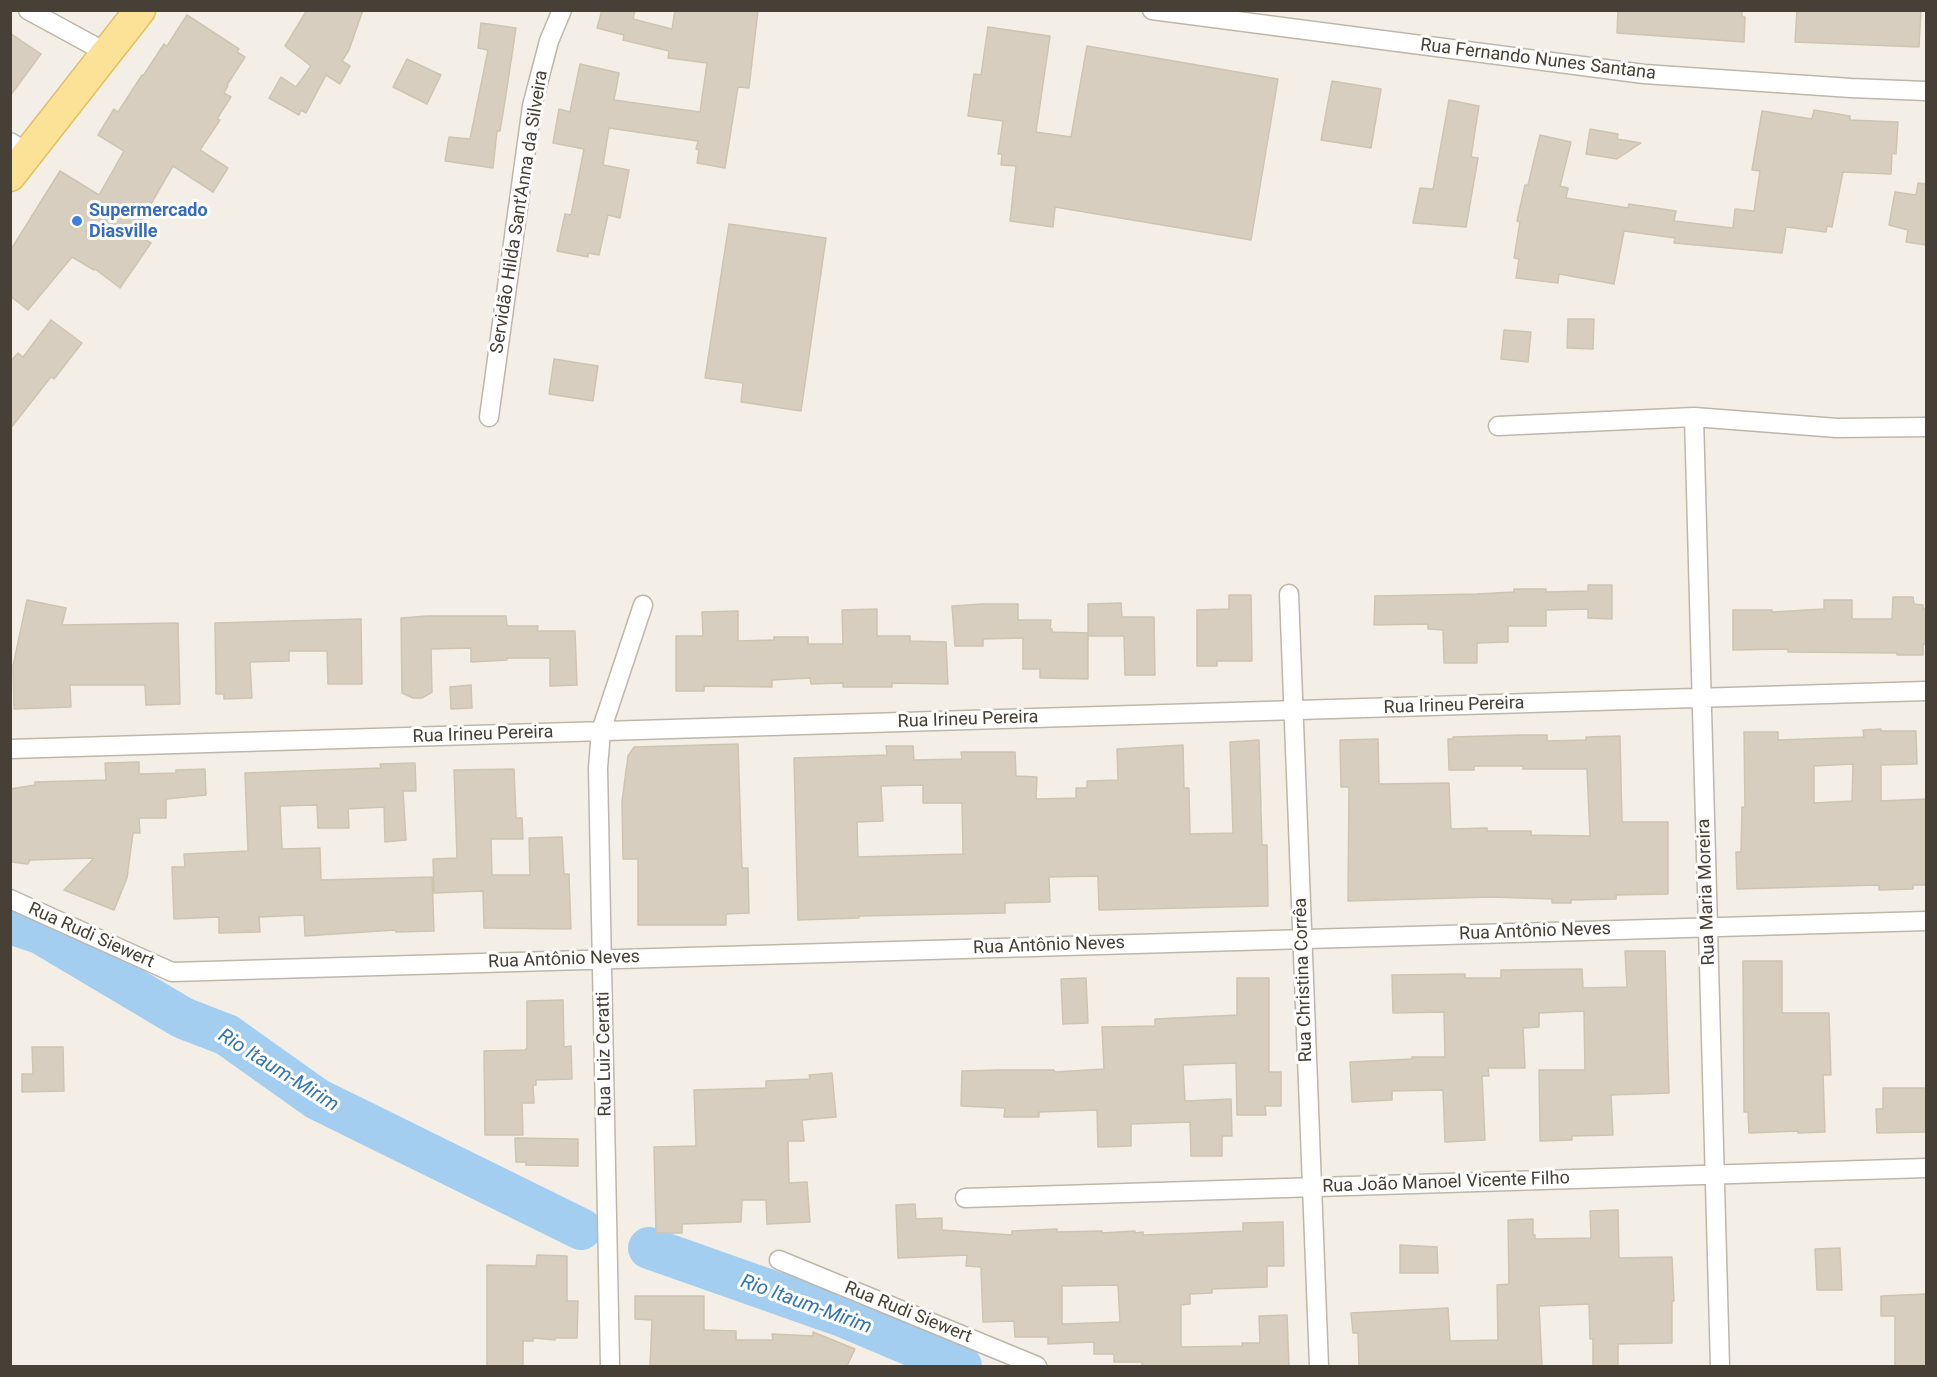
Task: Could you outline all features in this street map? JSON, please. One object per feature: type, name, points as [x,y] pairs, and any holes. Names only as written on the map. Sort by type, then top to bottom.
[{"type":"main road","points":[[16,157],[107,52],[140,10]]},
{"type":"street","points":[[28,10],[107,52]]},
{"type":"street","name":"Servidão Hilda Sant'Anna da Silveira","points":[[489,417],[532,106],[549,41],[562,10]]},
{"type":"street","name":"Rua Fernando Nunes Santana","points":[[1152,10],[1644,74],[1926,91]]},
{"type":"street","points":[[1498,426],[1694,417],[1837,428],[1926,427]]},
{"type":"street","name":"Rua Maria Moreira","points":[[1694,417],[1720,1366]]},
{"type":"street","name":"Rua Christina Corrêa","points":[[1289,594],[1318,1366]]},
{"type":"street","name":"Rua Luiz Ceratti","points":[[610,1366],[598,807],[601,731],[644,605]]},
{"type":"street","name":"Rua Irineu Pereira","points":[[10,749],[1926,692]]},
{"type":"street","name":"Rua Rudi Siewert","points":[[10,899],[172,972]]},
{"type":"street","name":"Rua Antônio Neves","points":[[172,972],[1926,921]]},
{"type":"street","name":"Rua João Manoel Vicente Filho","points":[[966,1198],[1926,1168]]},
{"type":"street","name":"Rua Rudi Siewert","points":[[780,1260],[1037,1366]]},
{"type":"building","points":[[307,10],[363,10],[349,50],[342,61],[350,66],[340,84],[326,75],[306,113],[301,110],[299,115],[269,98],[281,77],[296,87],[311,66],[285,46]]},
{"type":"building","points":[[602,10],[635,10],[633,19],[672,29],[675,10],[758,10],[749,88],[738,87],[725,168],[697,163],[698,141],[609,128],[603,165],[629,170],[620,218],[608,215],[599,255],[588,253],[588,257],[557,251],[565,214],[571,215],[584,149],[553,143],[559,109],[570,112],[580,64],[619,73],[614,100],[700,112],[707,63],[668,58],[669,51],[623,40],[624,35],[597,28]]},
{"type":"building","points":[[1618,10],[1742,10],[1742,17],[1745,17],[1744,42],[1617,33]]},
{"type":"building","points":[[1797,10],[1921,10],[1919,47],[1795,42]]},
{"type":"building","points":[[187,15],[239,49],[237,52],[245,57],[227,85],[224,93],[231,97],[217,119],[220,120],[200,150],[228,168],[213,192],[173,166],[134,233],[151,243],[120,288],[95,269],[72,257],[28,310],[10,296],[10,251],[60,171],[99,195],[124,151],[98,135],[114,109],[118,112],[164,44],[167,46]]},
{"type":"building","points":[[481,23],[516,28],[500,131],[497,131],[493,168],[445,161],[449,137],[470,139],[488,50],[478,48]]},
{"type":"building","points":[[988,27],[1050,36],[1036,132],[1071,137],[1087,46],[1278,79],[1251,240],[1055,207],[1053,227],[1010,221],[1016,166],[1001,165],[1002,154],[998,154],[1003,121],[968,116],[974,74],[981,75]]},
{"type":"building","points":[[10,33],[41,54],[10,96]]},
{"type":"building","points":[[407,59],[441,75],[427,104],[393,87]]},
{"type":"building","points":[[1332,81],[1381,89],[1371,148],[1321,140]]},
{"type":"building","points":[[1449,100],[1479,106],[1471,157],[1478,158],[1466,227],[1413,223],[1420,188],[1433,189]]},
{"type":"building","points":[[1814,110],[1850,116],[1850,120],[1898,122],[1896,154],[1892,153],[1891,174],[1843,172],[1832,227],[1827,226],[1826,232],[1786,227],[1782,253],[1674,243],[1675,238],[1624,231],[1614,284],[1559,274],[1558,283],[1516,278],[1519,259],[1514,258],[1520,222],[1517,221],[1540,135],[1571,142],[1560,186],[1568,188],[1566,198],[1628,208],[1629,204],[1676,211],[1674,221],[1733,228],[1735,209],[1754,211],[1760,171],[1752,170],[1762,111],[1812,119]]},
{"type":"building","points":[[1590,129],[1618,134],[1617,139],[1641,143],[1617,159],[1586,154]]},
{"type":"building","points":[[1918,183],[1926,184],[1926,245],[1906,242],[1908,230],[1889,225],[1895,192],[1916,195]]},
{"type":"building","points":[[729,224],[826,238],[801,411],[741,402],[743,383],[705,378]]},
{"type":"building","points":[[1568,319],[1594,319],[1593,349],[1567,348]]},
{"type":"building","points":[[51,320],[82,343],[54,379],[51,377],[10,429],[10,362],[18,353],[23,357]]},
{"type":"building","points":[[1504,330],[1531,332],[1528,362],[1501,359]]},
{"type":"building","points":[[554,359],[598,366],[593,401],[549,394]]},
{"type":"building","points":[[1588,585],[1612,585],[1612,619],[1588,618],[1588,609],[1546,610],[1546,626],[1508,626],[1508,642],[1477,643],[1477,663],[1444,663],[1443,630],[1428,629],[1428,624],[1374,625],[1375,596],[1477,594],[1514,592],[1514,589],[1546,589],[1546,592],[1588,591]]},
{"type":"building","points":[[1229,595],[1251,595],[1252,661],[1217,661],[1217,666],[1197,666],[1197,610],[1229,609]]},
{"type":"building","points":[[1893,597],[1913,597],[1914,604],[1923,605],[1923,609],[1926,609],[1926,644],[1923,644],[1923,655],[1788,652],[1788,649],[1733,650],[1733,610],[1772,610],[1772,612],[1824,609],[1824,600],[1852,600],[1852,619],[1892,619]]},
{"type":"building","points":[[27,600],[66,608],[62,625],[178,623],[180,704],[146,705],[145,685],[70,685],[71,707],[14,709],[13,666]]},
{"type":"building","points":[[1121,603],[1122,617],[1154,617],[1155,675],[1125,675],[1124,636],[1088,636],[1088,604]]},
{"type":"building","points":[[1018,604],[1018,620],[1051,620],[1052,632],[1088,633],[1088,679],[1040,678],[1040,669],[1023,669],[1023,638],[983,639],[983,646],[955,646],[952,606]]},
{"type":"building","points":[[877,609],[877,636],[910,636],[910,641],[946,642],[948,684],[892,683],[892,687],[843,687],[843,683],[811,684],[810,678],[772,680],[772,687],[704,686],[704,691],[676,691],[676,636],[703,636],[702,612],[738,611],[738,641],[774,640],[774,637],[808,637],[808,644],[843,644],[842,610]]},
{"type":"building","points":[[506,616],[507,626],[538,626],[537,631],[575,631],[577,685],[550,686],[550,658],[507,658],[507,660],[471,662],[471,648],[431,649],[432,692],[422,698],[413,698],[402,693],[401,618]]},
{"type":"building","points":[[361,619],[362,684],[328,684],[327,651],[289,651],[289,661],[250,662],[252,698],[224,699],[224,694],[216,694],[215,623]]},
{"type":"building","points":[[471,685],[472,708],[451,709],[450,687]]},
{"type":"building","points":[[1863,730],[1916,731],[1917,764],[1881,765],[1881,801],[1926,799],[1926,885],[1913,885],[1913,889],[1879,890],[1879,885],[1737,889],[1736,852],[1741,852],[1742,807],[1745,807],[1744,732],[1778,732],[1778,740],[1864,737]],"holes":[[[1853,764],[1852,801],[1814,803],[1814,766]]]},
{"type":"building","points":[[1547,735],[1547,741],[1620,736],[1622,822],[1668,822],[1668,894],[1616,895],[1616,899],[1571,900],[1571,903],[1552,903],[1552,899],[1491,897],[1348,901],[1349,787],[1341,787],[1340,740],[1378,739],[1379,784],[1449,783],[1451,829],[1487,828],[1487,831],[1531,831],[1531,835],[1590,836],[1587,769],[1474,766],[1474,770],[1449,770],[1448,739]]},
{"type":"building","points":[[1259,740],[1262,845],[1267,845],[1268,906],[1099,910],[1098,876],[1049,877],[1050,902],[1005,903],[1005,913],[859,916],[859,918],[798,920],[794,758],[887,755],[886,746],[913,746],[914,760],[962,759],[961,752],[1015,752],[1016,776],[1037,777],[1036,799],[1076,798],[1076,788],[1087,788],[1087,781],[1118,780],[1117,749],[1183,745],[1184,788],[1189,788],[1190,834],[1233,833],[1230,742]],"holes":[[[923,785],[923,803],[962,803],[963,854],[858,857],[857,822],[883,821],[881,786]]]},
{"type":"building","points":[[738,744],[742,868],[748,868],[749,913],[726,914],[726,925],[638,925],[638,859],[623,859],[622,801],[628,756],[634,747]]},
{"type":"building","points":[[139,762],[139,774],[205,769],[206,795],[166,799],[166,818],[139,818],[140,833],[133,833],[127,878],[114,910],[64,890],[94,858],[30,860],[28,864],[10,862],[10,789],[35,785],[35,782],[106,780],[105,763]]},
{"type":"building","points":[[415,763],[416,791],[403,791],[406,840],[385,842],[384,807],[348,809],[349,828],[318,828],[317,805],[280,806],[282,849],[320,848],[321,880],[432,877],[434,931],[396,932],[395,930],[305,936],[304,915],[259,917],[260,932],[219,933],[219,917],[174,919],[172,867],[185,867],[184,854],[248,851],[245,773],[381,768],[380,764]]},
{"type":"building","points":[[514,769],[516,818],[522,818],[523,839],[491,839],[492,875],[530,875],[529,838],[562,837],[564,874],[569,874],[571,929],[484,928],[483,891],[434,893],[433,859],[457,858],[454,770]]},
{"type":"building","points":[[1625,951],[1665,951],[1669,1093],[1611,1095],[1613,1135],[1572,1136],[1572,1140],[1540,1141],[1539,1070],[1585,1070],[1584,1011],[1539,1013],[1539,1027],[1523,1028],[1525,1068],[1488,1068],[1489,1076],[1482,1076],[1485,1140],[1445,1142],[1443,1090],[1392,1091],[1392,1100],[1352,1102],[1350,1062],[1445,1057],[1444,1012],[1393,1013],[1392,975],[1465,974],[1465,978],[1501,978],[1501,970],[1582,969],[1583,988],[1627,987]]},
{"type":"building","points":[[1743,961],[1782,961],[1782,1013],[1829,1013],[1831,1075],[1823,1075],[1825,1132],[1749,1133],[1748,1112],[1744,1112]]},
{"type":"building","points":[[1086,978],[1088,1023],[1063,1024],[1061,979]]},
{"type":"building","points":[[1237,978],[1269,978],[1269,1072],[1281,1072],[1281,1106],[1265,1106],[1266,1115],[1237,1115],[1236,1063],[1183,1065],[1185,1101],[1231,1099],[1232,1136],[1222,1136],[1222,1156],[1191,1156],[1190,1122],[1131,1124],[1131,1146],[1098,1147],[1097,1110],[1039,1112],[1039,1117],[1004,1117],[1005,1108],[961,1106],[962,1071],[1054,1070],[1055,1072],[1104,1069],[1102,1027],[1155,1026],[1155,1019],[1237,1015]]},
{"type":"building","points":[[563,1000],[564,1047],[571,1046],[572,1079],[536,1080],[536,1085],[533,1085],[534,1103],[522,1103],[523,1135],[485,1135],[484,1051],[525,1050],[527,1048],[527,1001]]},
{"type":"building","points":[[32,1047],[63,1047],[64,1091],[22,1092],[22,1074],[33,1074]]},
{"type":"building","points":[[832,1073],[836,1117],[802,1120],[804,1141],[788,1141],[789,1183],[807,1182],[810,1222],[767,1224],[766,1200],[742,1200],[741,1222],[682,1224],[682,1233],[656,1233],[654,1147],[696,1146],[694,1090],[766,1088],[766,1081],[810,1079],[809,1075]]},
{"type":"building","points":[[1883,1088],[1926,1088],[1926,1132],[1877,1133],[1876,1109],[1883,1109]]},
{"type":"building","points":[[515,1138],[578,1139],[578,1166],[526,1165],[526,1162],[516,1162]]},
{"type":"building","points":[[915,1204],[916,1219],[942,1218],[942,1230],[1012,1235],[1012,1231],[1057,1229],[1057,1232],[1135,1231],[1135,1233],[1143,1232],[1143,1235],[1243,1231],[1243,1223],[1283,1222],[1284,1266],[1267,1266],[1267,1287],[1212,1289],[1212,1293],[1190,1294],[1190,1304],[1181,1305],[1181,1345],[1182,1347],[1242,1346],[1242,1343],[1260,1343],[1259,1316],[1287,1315],[1289,1366],[1142,1366],[1142,1362],[1114,1362],[1114,1354],[1094,1354],[1094,1342],[1048,1344],[1048,1337],[1015,1337],[1014,1321],[983,1322],[981,1267],[966,1266],[967,1255],[898,1258],[896,1205]],"holes":[[[1118,1285],[1120,1322],[1062,1324],[1062,1286]]]},
{"type":"building","points":[[1618,1210],[1619,1258],[1672,1257],[1674,1301],[1672,1301],[1672,1343],[1618,1344],[1618,1366],[1593,1366],[1589,1304],[1539,1306],[1542,1366],[1359,1366],[1358,1333],[1353,1333],[1351,1313],[1448,1308],[1450,1341],[1498,1340],[1497,1285],[1509,1284],[1508,1220],[1533,1219],[1535,1239],[1591,1238],[1590,1211]]},
{"type":"building","points":[[1400,1245],[1437,1247],[1438,1273],[1400,1273]]},
{"type":"building","points":[[1840,1248],[1842,1290],[1817,1290],[1815,1249]]},
{"type":"building","points":[[537,1255],[567,1256],[567,1301],[578,1301],[577,1338],[555,1338],[555,1340],[533,1338],[533,1341],[523,1341],[523,1366],[487,1366],[487,1265],[536,1266]]},
{"type":"building","points":[[1926,1294],[1926,1366],[1895,1366],[1895,1316],[1881,1316],[1881,1296]]},
{"type":"building","points":[[635,1296],[704,1296],[704,1330],[736,1331],[736,1340],[773,1340],[772,1334],[813,1336],[813,1332],[855,1349],[847,1366],[650,1366],[652,1320],[635,1319]]},
{"type":"waterway","name":"Rio Itaum-Mirim","points":[[10,923],[40,933],[183,1018],[227,1035],[317,1099],[581,1229]]},
{"type":"waterway","name":"Rio Itaum-Mirim","points":[[649,1248],[842,1316],[961,1366]]},
{"type":"place","name":"Supermercado Diasville","points":[[77,221]]}]
